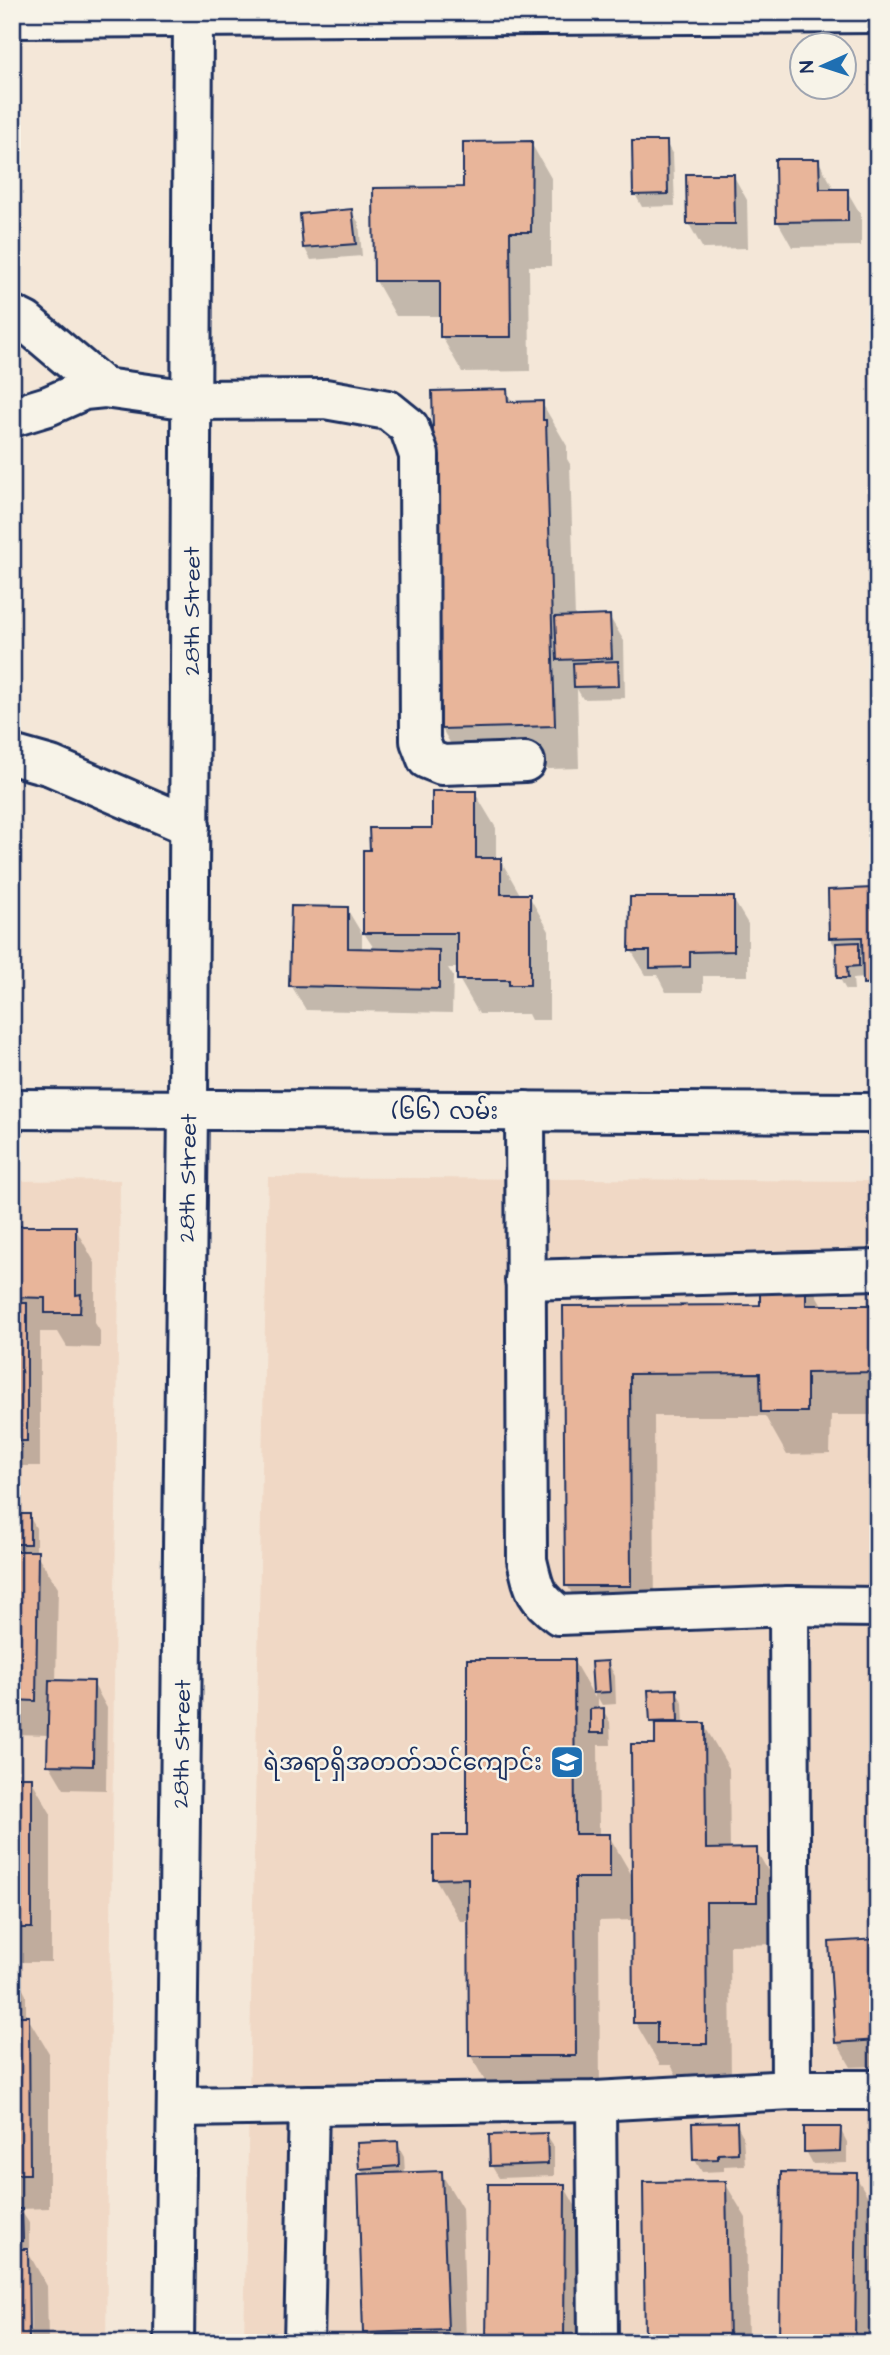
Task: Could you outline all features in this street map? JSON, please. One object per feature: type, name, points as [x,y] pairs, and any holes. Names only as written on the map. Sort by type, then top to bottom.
[{"type":"street","points":[[12,18],[341,14],[878,13]]},
{"type":"street","name":"28th Street","points":[[174,2343],[188,1110],[193,15]]},
{"type":"street","points":[[12,315],[26,323],[104,388]]},
{"type":"street","points":[[12,418],[84,390],[104,388],[191,400],[325,399],[388,410],[409,427],[419,455],[420,741],[427,759],[442,765],[525,762]]},
{"type":"street","points":[[12,755],[51,766],[190,826]]},
{"type":"street","name":"(၆၆) လမ်း","points":[[12,1109],[878,1113]]},
{"type":"street","points":[[525,1111],[527,1560],[534,1590],[543,1603],[559,1615],[789,1606],[878,1607]]},
{"type":"street","points":[[525,1280],[878,1270]]},
{"type":"street","points":[[789,1606],[791,2090]]},
{"type":"street","points":[[177,2107],[596,2101],[791,2090],[878,2090]]},
{"type":"street","points":[[596,2101],[598,2343]]},
{"type":"street","points":[[304,2343],[309,2105]]},
{"type":"shaded area","name":"ရဲအရာရှိအတတ်သင်ကျောင်း","points":[[268,1177],[878,1181],[878,2343],[244,2343]]},
{"type":"shaded area","points":[[120,1180],[106,2343],[12,2343],[12,1181]]},
{"type":"building","points":[[532,141],[531,232],[510,232],[511,337],[440,337],[440,281],[374,281],[373,188],[463,187],[463,142]]},
{"type":"building","points":[[632,141],[667,141],[668,194],[633,195]]},
{"type":"building","points":[[775,159],[819,159],[820,189],[848,189],[848,221],[776,222]]},
{"type":"building","points":[[686,174],[734,174],[735,224],[687,224]]},
{"type":"building","points":[[352,209],[356,244],[303,248],[300,214]]},
{"type":"building","points":[[507,389],[508,402],[543,401],[543,420],[546,420],[555,726],[441,729],[432,391]]},
{"type":"building","points":[[610,615],[612,658],[557,660],[555,617]]},
{"type":"building","points":[[618,661],[619,686],[574,687],[573,663]]},
{"type":"building","points":[[432,791],[476,791],[476,858],[501,858],[501,894],[530,894],[530,985],[509,985],[509,980],[457,980],[457,933],[363,933],[363,850],[370,850],[369,828],[432,828]]},
{"type":"building","points":[[872,877],[878,877],[878,983],[863,984],[862,937],[829,938],[828,890],[873,888]]},
{"type":"building","points":[[630,897],[734,897],[734,951],[690,952],[690,967],[650,968],[650,951],[629,951]]},
{"type":"building","points":[[291,906],[348,907],[348,948],[439,950],[439,989],[289,986]]},
{"type":"building","points":[[859,942],[859,966],[847,967],[848,978],[837,978],[836,943]]},
{"type":"building","points":[[12,1226],[76,1226],[76,1295],[81,1294],[80,1313],[45,1313],[45,1298],[12,1297]]},
{"type":"building","points":[[760,1273],[806,1274],[806,1305],[878,1305],[878,1372],[807,1373],[807,1412],[761,1412],[760,1373],[630,1374],[631,1586],[565,1586],[563,1306],[760,1305]]},
{"type":"building","points":[[12,1303],[27,1303],[27,1441],[12,1441]]},
{"type":"building","points":[[12,1514],[30,1514],[30,1544],[12,1544]]},
{"type":"building","points":[[12,1551],[38,1551],[36,1701],[12,1700]]},
{"type":"building","points":[[467,1659],[574,1659],[575,1834],[610,1834],[610,1878],[575,1878],[576,2056],[469,2056],[468,1878],[433,1879],[433,1835],[467,1835]]},
{"type":"building","points":[[608,1661],[610,1692],[593,1693],[591,1662]]},
{"type":"building","points":[[49,1680],[94,1681],[93,1766],[47,1765]]},
{"type":"building","points":[[677,1689],[678,1721],[650,1722],[648,1690]]},
{"type":"building","points":[[604,1708],[604,1733],[590,1733],[590,1709]]},
{"type":"building","points":[[655,1723],[705,1723],[706,1849],[757,1848],[757,1902],[706,1902],[707,2044],[657,2044],[657,2023],[633,2023],[631,1744],[655,1744]]},
{"type":"building","points":[[12,1777],[32,1777],[32,1928],[12,1928]]},
{"type":"building","points":[[878,1939],[878,2040],[835,2043],[829,1942]]},
{"type":"building","points":[[12,1981],[20,1981],[20,2012],[12,2012]]},
{"type":"building","points":[[12,2016],[29,2016],[30,2174],[12,2174]]},
{"type":"building","points":[[737,2122],[738,2153],[718,2154],[718,2159],[693,2160],[692,2123]]},
{"type":"building","points":[[804,2127],[841,2127],[840,2151],[804,2152]]},
{"type":"building","points":[[547,2133],[548,2164],[490,2166],[489,2135]]},
{"type":"building","points":[[398,2141],[399,2166],[359,2169],[357,2143]]},
{"type":"building","points":[[442,2171],[448,2330],[363,2333],[358,2174]]},
{"type":"building","points":[[781,2172],[857,2173],[855,2343],[779,2343]]},
{"type":"building","points":[[726,2181],[729,2343],[645,2343],[643,2182]]},
{"type":"building","points":[[488,2184],[565,2184],[564,2343],[486,2343]]},
{"type":"building","points":[[12,2209],[22,2209],[23,2241],[12,2241]]},
{"type":"building","points":[[12,2249],[28,2249],[29,2343],[12,2343]]},
{"type":"place","name":"ရဲအရာရှိအတတ်သင်ကျောင်း","points":[[567,1762]]}]
